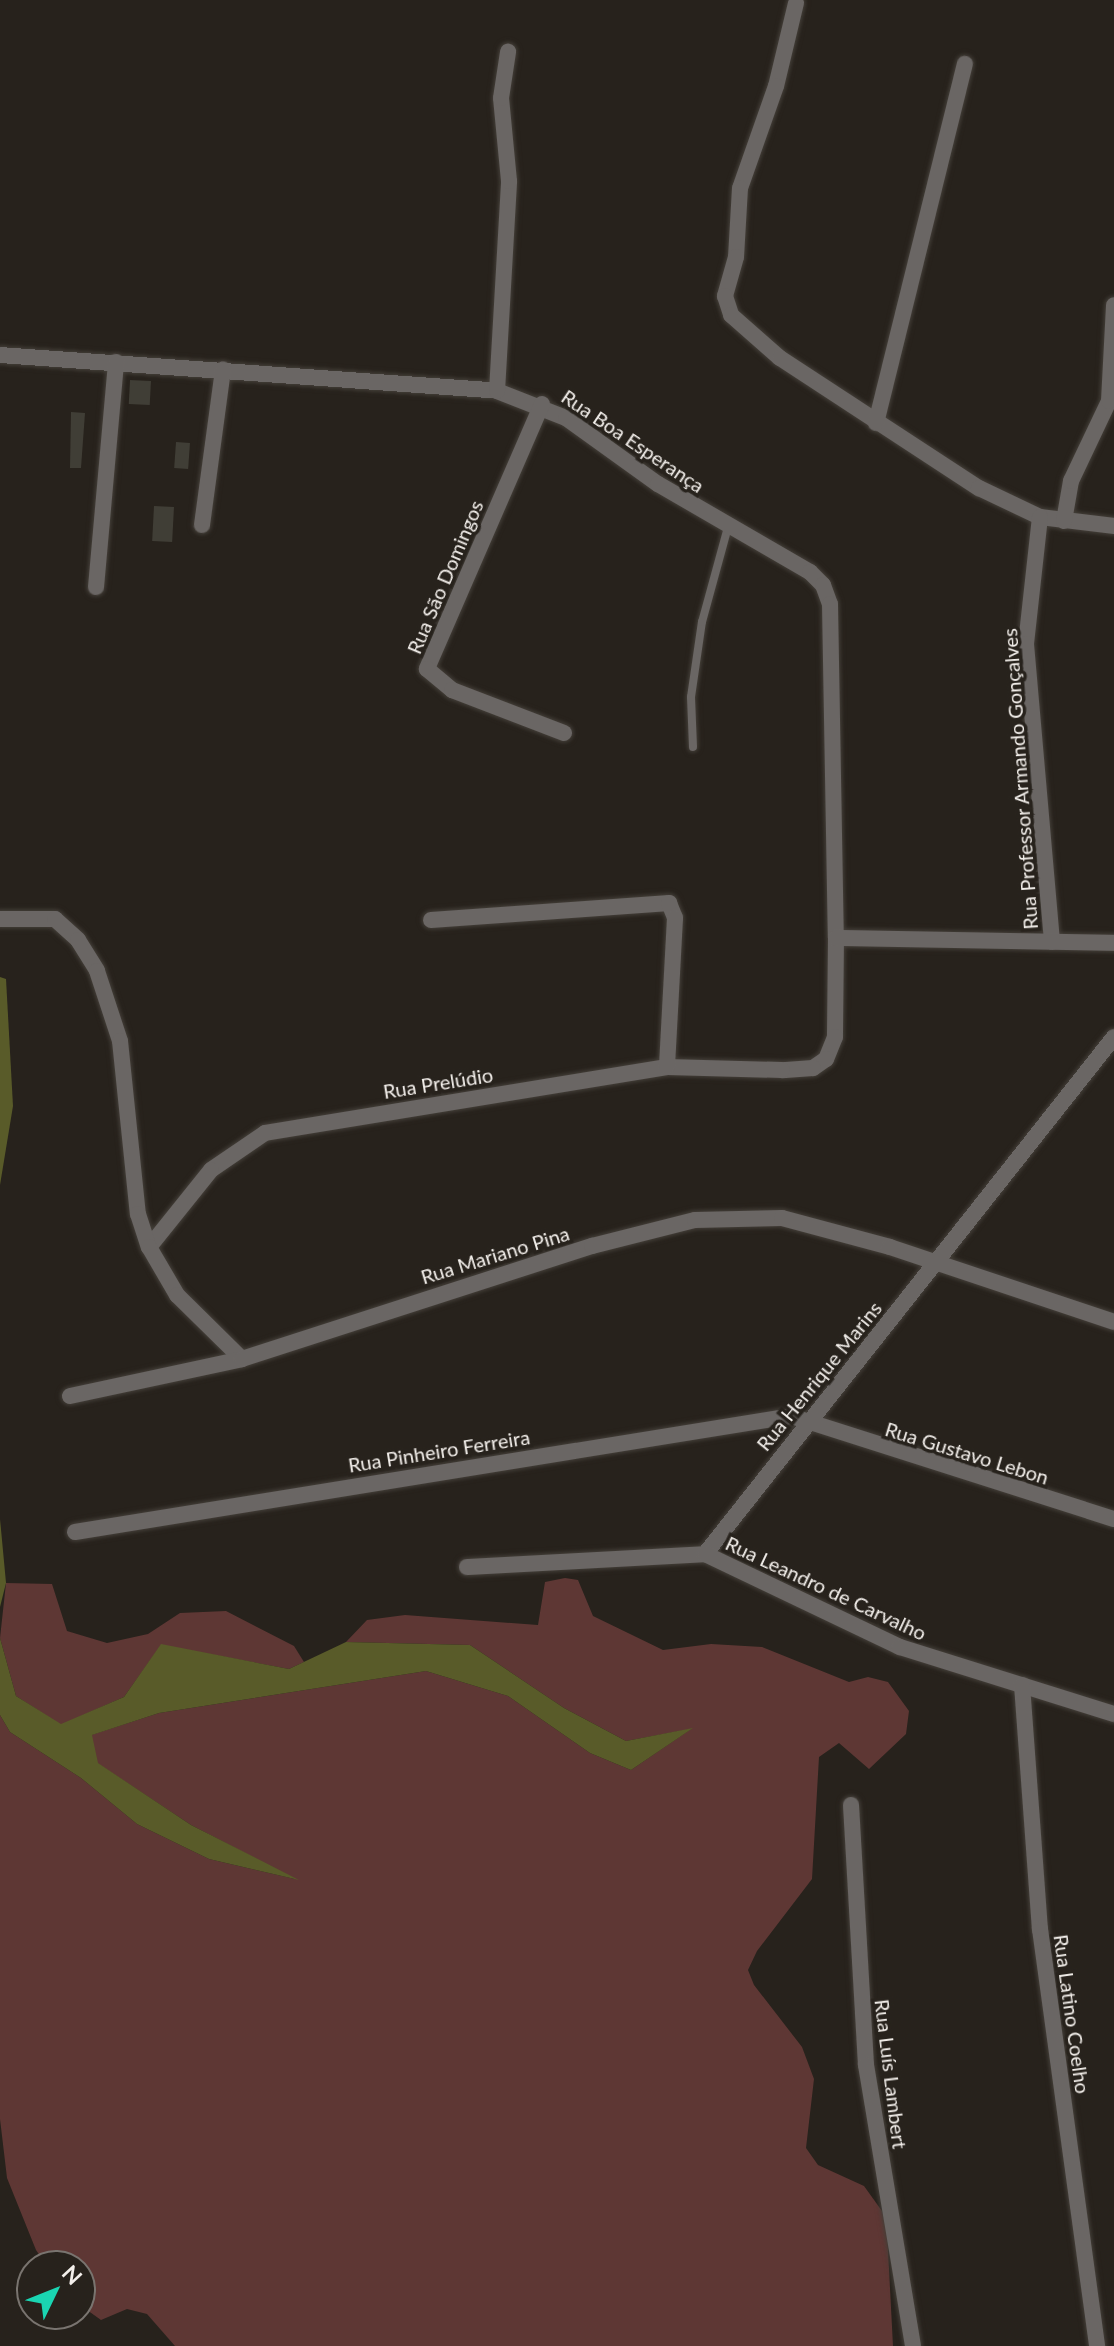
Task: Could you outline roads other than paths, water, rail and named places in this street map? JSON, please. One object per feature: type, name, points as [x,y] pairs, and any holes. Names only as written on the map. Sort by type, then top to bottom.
[{"type":"street","points":[[796,3],[776,86],[740,188],[736,257],[725,296],[731,315],[780,358],[979,488],[1040,517],[1114,526]]},
{"type":"street","points":[[497,391],[509,181],[501,98],[508,52]]},
{"type":"street","points":[[876,423],[965,64]]},
{"type":"street","points":[[1064,521],[1071,481],[1111,402],[1114,305]]},
{"type":"street","name":"Rua Boa Esperança","points":[[0,355],[497,391],[542,404],[728,527],[810,572],[828,594],[836,938],[835,1037],[829,1051],[813,1068],[782,1070]]},
{"type":"street","points":[[96,587],[116,362]]},
{"type":"street","points":[[202,525],[223,369]]},
{"type":"street","name":"Rua São Domingos","points":[[542,404],[427,669],[452,690],[564,733]]},
{"type":"street","name":"Rua Professor Armando Gonçalves","points":[[1040,517],[1026,644],[1052,942]]},
{"type":"street","points":[[431,920],[669,903],[675,918],[667,1067]]},
{"type":"street","points":[[0,919],[55,919],[78,940],[97,971],[120,1041],[138,1214],[149,1247],[177,1295],[242,1359]]},
{"type":"street","points":[[836,938],[1114,943]]},
{"type":"street","name":"Rua Henrique Marins","points":[[705,1554],[1114,1037]]},
{"type":"street","name":"Rua Prelúdio","points":[[149,1247],[211,1170],[265,1133],[667,1067],[782,1070]]},
{"type":"street","name":"Rua Mariano Pina","points":[[70,1396],[242,1359],[592,1246],[695,1220],[782,1218],[1114,1322]]},
{"type":"street","name":"Rua Pinheiro Ferreira","points":[[75,1532],[770,1417],[808,1421]]},
{"type":"street","name":"Rua Gustavo Lebon","points":[[808,1421],[1114,1519]]},
{"type":"street","points":[[467,1567],[705,1554]]},
{"type":"street","name":"Rua Leandro de Carvalho","points":[[705,1554],[900,1647],[1114,1714]]},
{"type":"street","name":"Rua Latino Coelho","points":[[1022,1685],[1040,1929],[1097,2346]]},
{"type":"street","name":"Rua Luís Lambert","points":[[851,1805],[866,2065],[913,2346]]},
{"type":"lane","points":[[693,747],[691,697],[698,652],[728,527]]}]
